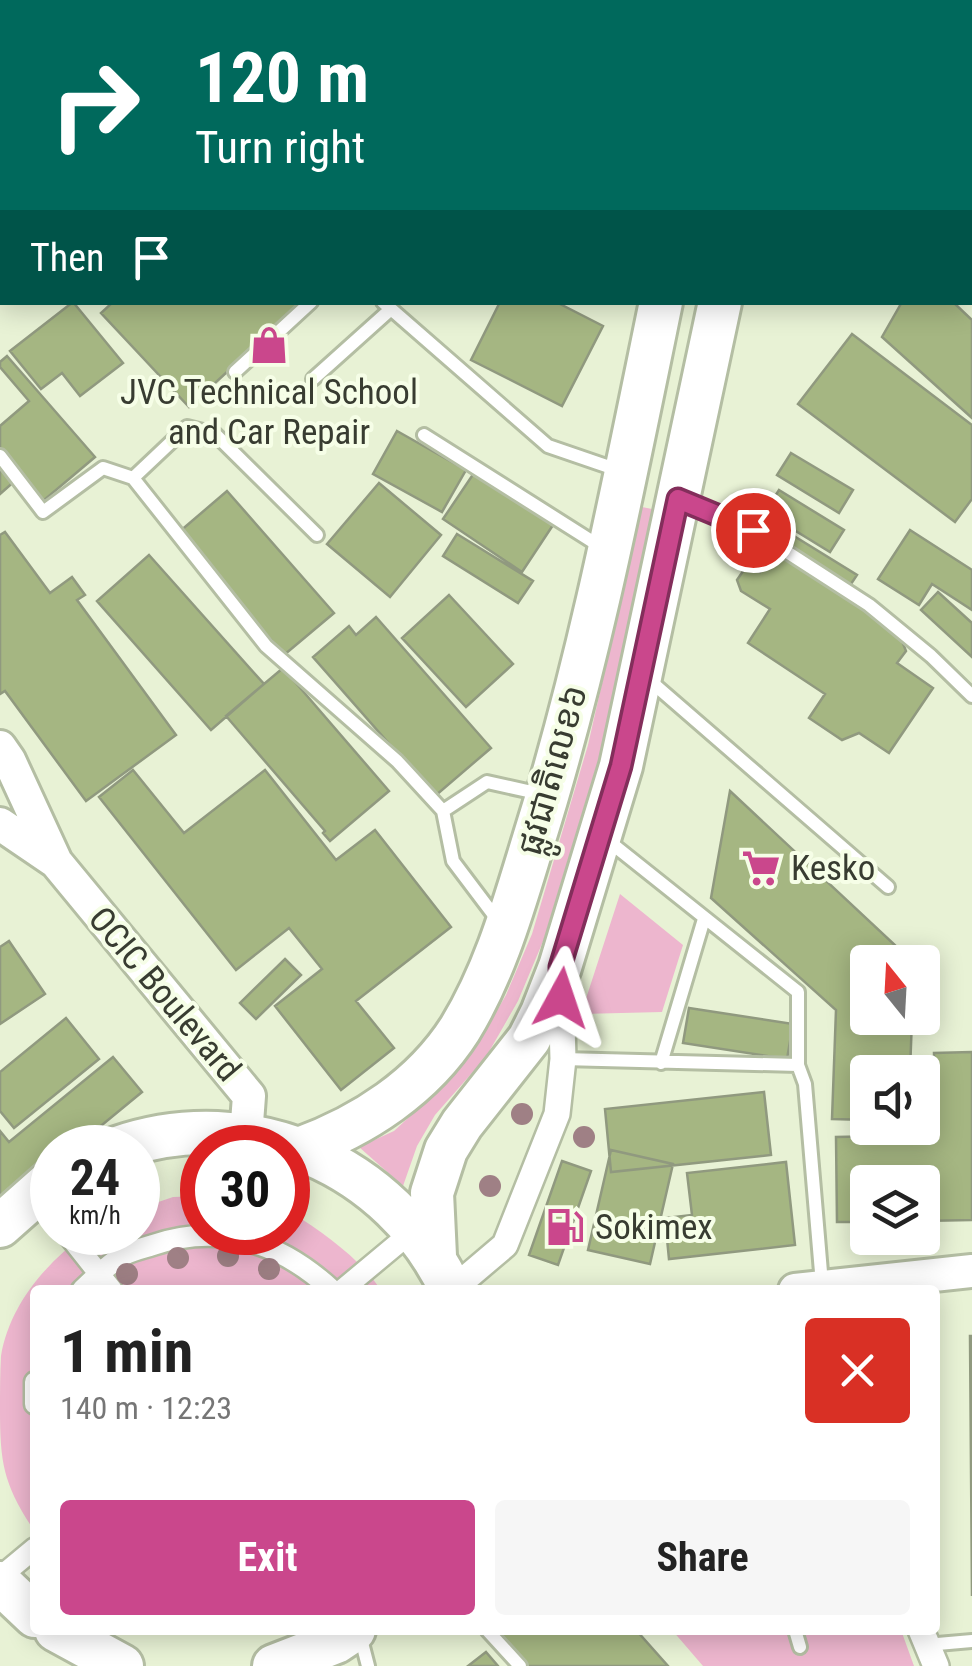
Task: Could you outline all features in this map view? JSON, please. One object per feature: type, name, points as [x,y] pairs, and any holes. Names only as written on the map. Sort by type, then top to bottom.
[{"type":"highway","name":"ផ្លូវជាតិលេខ៦","points":[[310,1145],[343,1132],[407,1088],[459,1030],[487,978],[548,795],[608,551],[661,305]]},
{"type":"highway","name":"ផ្លូវជាតិលេខ៦","points":[[438,1266],[432,1194],[446,1150],[530,1039],[560,967],[621,766],[719,305]]},
{"type":"highway","points":[[310,1153],[366,1185],[438,1266]]},
{"type":"highway","points":[[0,1226],[30,1206]]},
{"type":"highway","points":[[0,1580],[30,1611]]},
{"type":"highway","points":[[65,1635],[120,1666]]},
{"type":"highway","points":[[284,1665],[348,1635]]},
{"type":"highway","points":[[66,1666],[120,1666]]},
{"type":"street","name":"OCIC Boulevard","points":[[0,748],[10,760],[56,862],[250,1096],[247,1125]]},
{"type":"street","name":"OCIC Boulevard","points":[[0,824],[56,862]]},
{"type":"street","points":[[362,1285],[505,1245],[558,1114],[563,1059],[560,967]]},
{"type":"street","points":[[84,1255],[105,1282],[124,1254],[180,1236],[230,1236],[276,1249],[326,1285]]},
{"type":"street","points":[[856,1285],[972,1271]]},
{"type":"street","points":[[0,1580],[30,1553]]},
{"type":"lane","points":[[235,372],[308,305]]},
{"type":"lane","points":[[313,379],[387,306],[548,446],[626,473]]},
{"type":"lane","points":[[133,478],[186,427],[215,434],[317,534]]},
{"type":"lane","points":[[424,435],[608,551]]},
{"type":"lane","points":[[0,456],[42,512],[103,468],[133,478],[266,646],[397,761],[443,811],[454,861],[506,930]]},
{"type":"lane","points":[[678,499],[753,530],[869,605],[972,696]]},
{"type":"lane","points":[[641,673],[888,887]]},
{"type":"lane","points":[[443,811],[488,782],[548,795]]},
{"type":"lane","points":[[600,834],[798,992],[798,1065],[805,1084],[831,1285]]},
{"type":"lane","points":[[661,1063],[704,920]]},
{"type":"lane","points":[[563,1059],[798,1065]]},
{"type":"lane","points":[[358,1635],[368,1666]]},
{"type":"lane","points":[[492,1635],[520,1666]]},
{"type":"lane","points":[[797,1635],[800,1646]]},
{"type":"lane","points":[[928,1647],[972,1640]]},
{"type":"shaded area","points":[[642,507],[657,510],[602,748],[544,939],[518,1001],[486,1057],[435,1115],[417,1146],[403,1186],[359,1147],[394,1131],[420,1107],[475,1049],[506,995],[532,934],[588,745]]},
{"type":"shaded area","points":[[620,894],[683,945],[662,1012],[581,1014]]},
{"type":"shaded area","points":[[180,1197],[180,1255],[310,1255],[310,1225],[340,1247],[377,1285],[33,1285],[61,1255],[160,1255],[160,1201]]},
{"type":"shaded area","points":[[30,1289],[30,1524],[10,1487],[1,1446],[1,1356],[12,1319]]},
{"type":"shaded area","points":[[676,1635],[903,1635],[914,1666],[703,1666]]},
{"type":"building","points":[[69,305],[75,305],[123,363],[80,396],[62,373],[41,389],[10,351]]},
{"type":"building","points":[[110,305],[300,305],[189,407],[101,313]]},
{"type":"building","points":[[498,305],[562,305],[603,326],[562,406],[471,360]]},
{"type":"building","points":[[900,305],[956,305],[972,320],[972,418],[882,337]]},
{"type":"building","points":[[852,334],[972,425],[972,499],[955,522],[798,404]]},
{"type":"building","points":[[7,356],[95,457],[43,501],[5,457],[0,461],[0,426],[29,401],[0,367]]},
{"type":"building","points":[[397,431],[466,470],[442,512],[373,474]]},
{"type":"building","points":[[791,453],[853,490],[839,513],[777,475]]},
{"type":"building","points":[[3,465],[16,480],[0,494],[0,468]]},
{"type":"building","points":[[474,473],[553,525],[522,572],[443,519]]},
{"type":"building","points":[[379,483],[441,535],[390,597],[327,544]]},
{"type":"building","points":[[779,490],[844,530],[830,552],[765,512]]},
{"type":"building","points":[[227,491],[334,613],[284,655],[178,533]]},
{"type":"building","points":[[768,520],[857,575],[849,587],[760,532]]},
{"type":"building","points":[[910,530],[972,570],[972,610],[932,584],[919,605],[878,579]]},
{"type":"building","points":[[5,532],[50,593],[72,577],[85,595],[77,600],[176,735],[86,801],[5,691],[0,694],[0,535]]},
{"type":"building","points":[[457,534],[533,581],[518,603],[443,556]]},
{"type":"building","points":[[773,552],[898,631],[906,651],[897,663],[933,688],[889,753],[859,733],[842,740],[809,718],[825,694],[748,643],[770,609],[741,591],[737,580],[748,564],[760,572]]},
{"type":"building","points":[[149,555],[264,684],[211,730],[97,601]]},
{"type":"building","points":[[938,592],[972,623],[972,657],[921,610]]},
{"type":"building","points":[[449,595],[513,664],[466,707],[402,638]]},
{"type":"building","points":[[376,617],[491,748],[435,796],[313,657],[349,626],[356,635]]},
{"type":"building","points":[[283,668],[389,791],[330,841],[226,716]]},
{"type":"building","points":[[133,770],[184,833],[265,770],[336,860],[375,830],[451,927],[356,1001],[394,1048],[341,1090],[275,1006],[322,969],[289,928],[236,970],[99,797]]},
{"type":"building","points":[[730,791],[895,945],[850,945],[850,1035],[911,1035],[911,1055],[850,1055],[850,1120],[832,1119],[836,1010],[711,898]]},
{"type":"building","points":[[9,941],[45,994],[0,1024],[0,947]]},
{"type":"building","points":[[285,959],[301,975],[256,1019],[240,1003]]},
{"type":"building","points":[[689,1008],[793,1024],[787,1059],[683,1043]]},
{"type":"building","points":[[66,1018],[99,1059],[14,1128],[0,1111],[0,1072]]},
{"type":"building","points":[[972,1052],[972,1220],[940,1221],[940,1165],[850,1165],[850,1222],[837,1222],[836,1137],[850,1137],[850,1145],[940,1145],[940,1055],[934,1053]]},
{"type":"building","points":[[113,1057],[142,1092],[102,1125],[30,1125],[30,1183],[6,1203],[0,1197],[0,1131],[9,1142]]},
{"type":"building","points":[[764,1092],[771,1155],[611,1172],[605,1109]]},
{"type":"building","points":[[611,1150],[673,1164],[650,1264],[588,1250]]},
{"type":"building","points":[[562,1161],[591,1171],[558,1265],[529,1255]]},
{"type":"building","points":[[786,1162],[795,1245],[669,1259],[665,1218],[692,1215],[687,1173]]},
{"type":"building","points":[[970,1336],[972,1336],[972,1596]]},
{"type":"building","points":[[496,1635],[640,1635],[668,1666],[524,1666]]},
{"type":"building","points":[[486,1652],[498,1666],[468,1666]]},
{"type":"place","name":"JVC Technical School and Car Repair","points":[[269,345]]},
{"type":"place","name":"Kesko","points":[[761,868]]},
{"type":"place","name":"Sokimex","points":[[565,1227]]},
{"type":"route","points":[[561,998],[560,967],[621,766],[678,499],[753,530]]}]
